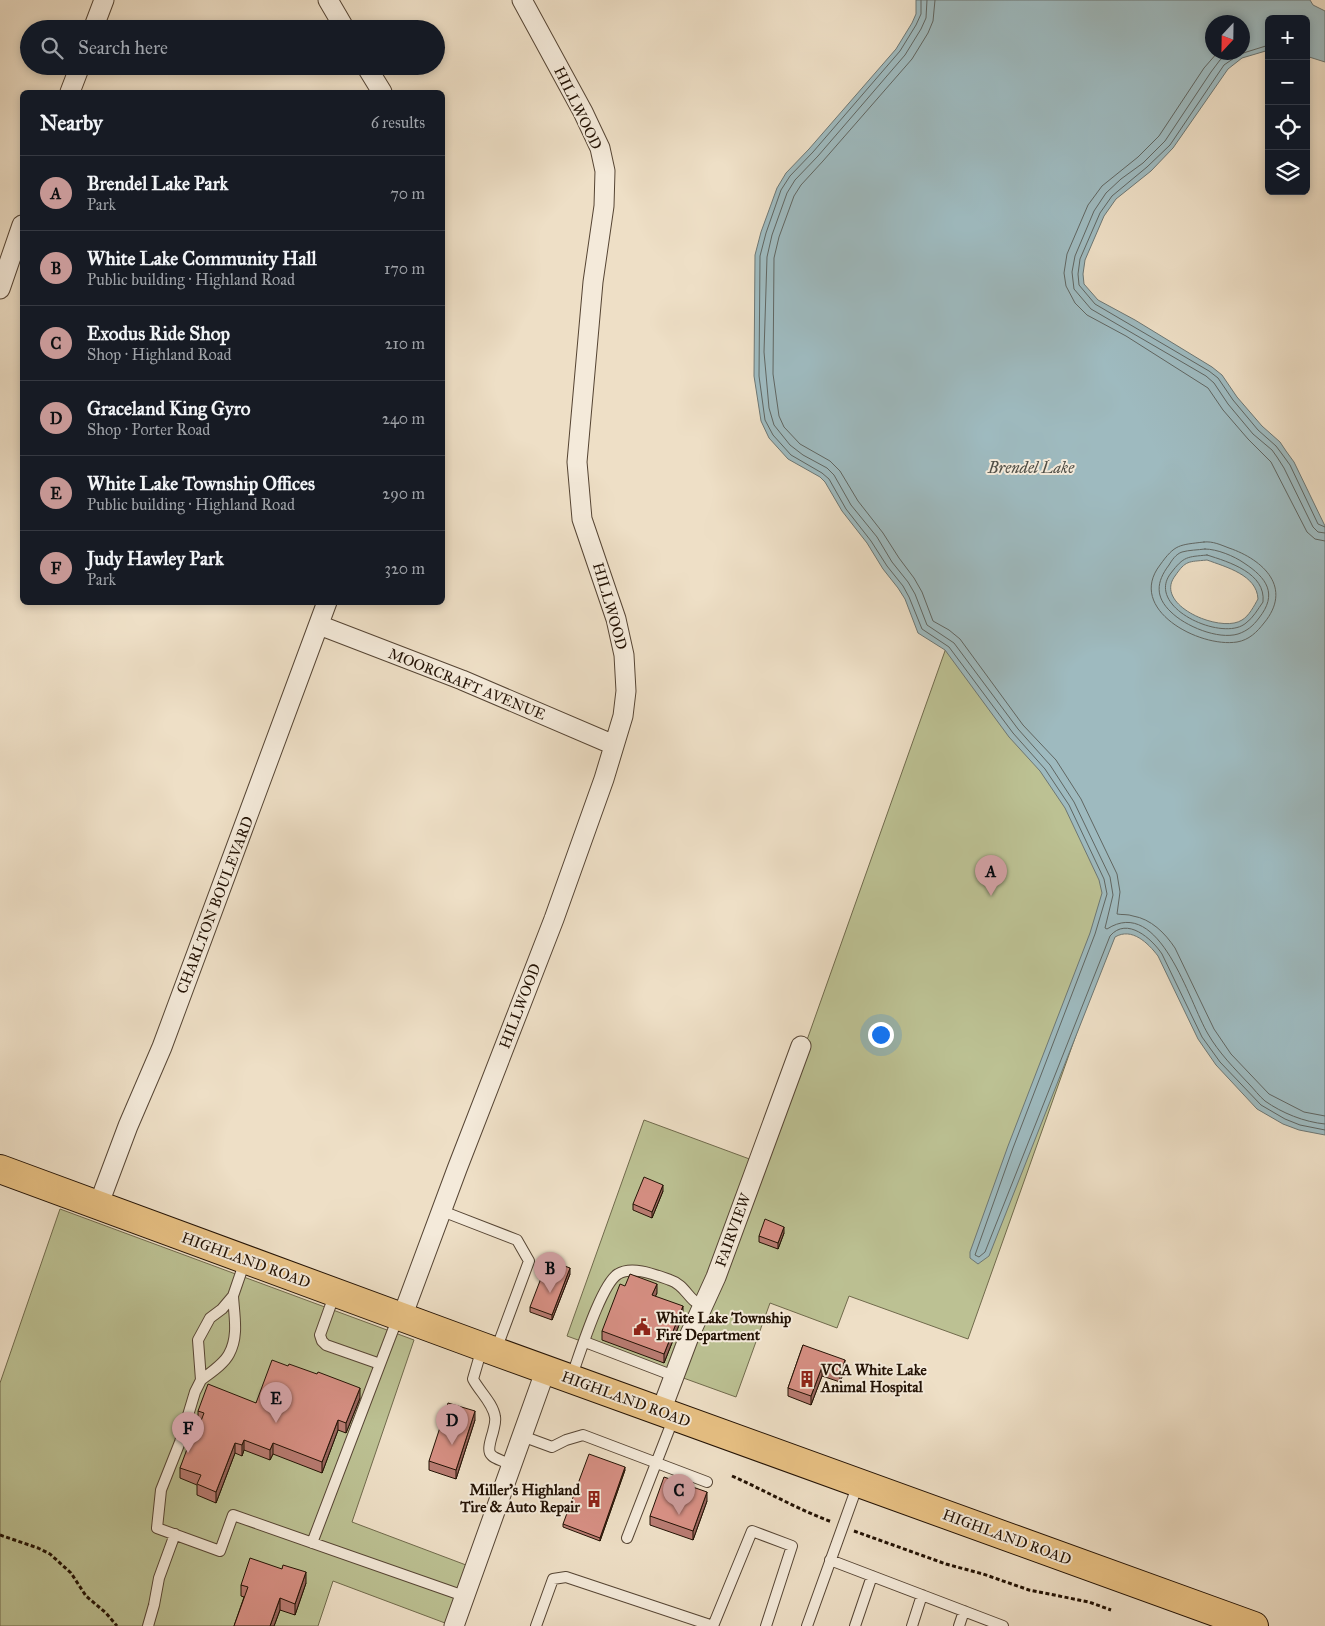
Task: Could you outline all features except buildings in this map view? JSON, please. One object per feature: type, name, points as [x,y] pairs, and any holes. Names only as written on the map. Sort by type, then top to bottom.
[{"type":"highway","name":"HIGHLAND ROAD","points":[[0,1169],[335,1293],[1254,1626]]},
{"type":"street","points":[[96,20],[104,0]]},
{"type":"street","points":[[328,0],[340,20]]},
{"type":"street","name":"HILLWOOD","points":[[401,1317],[554,919],[604,779],[623,716],[626,691],[624,655],[616,619],[582,519],[577,462],[593,282],[604,206],[605,171],[600,148],[583,112],[522,0]]},
{"type":"street","points":[[71,90],[77,75]]},
{"type":"street","points":[[372,75],[381,90]]},
{"type":"street","points":[[0,289],[20,231]]},
{"type":"street","name":"CHARLTON BOULEVARD","points":[[98,1206],[128,1126],[172,1019],[326,605]]},
{"type":"street","name":"MOORCRAFT AVENUE","points":[[319,625],[462,680],[614,744]]},
{"type":"street","name":"FAIRVIEW","points":[[668,1414],[674,1376],[702,1305],[716,1277],[800,1046]]},
{"type":"street","points":[[454,1626],[522,1436],[558,1374]]},
{"type":"lane","points":[[442,1211],[517,1240],[529,1261],[489,1349],[473,1379],[495,1415],[496,1421],[488,1453],[512,1465]]},
{"type":"lane","points":[[246,1260],[233,1296],[210,1318],[198,1340],[200,1380],[180,1442],[161,1490],[157,1528],[220,1551],[233,1515],[464,1596]]},
{"type":"lane","points":[[558,1374],[585,1342],[606,1288],[618,1274],[626,1271],[643,1272],[680,1284],[696,1304],[702,1305]]},
{"type":"lane","points":[[335,1293],[320,1334],[322,1341],[326,1345],[380,1364]]},
{"type":"lane","points":[[200,1380],[229,1355],[234,1339],[236,1321],[233,1296]]},
{"type":"lane","points":[[312,1543],[380,1364],[401,1317]]},
{"type":"lane","points":[[585,1342],[674,1376]]},
{"type":"lane","points":[[627,1538],[657,1462],[668,1414]]},
{"type":"lane","points":[[522,1436],[552,1447],[583,1435],[707,1482]]},
{"type":"lane","points":[[807,1626],[858,1483]]},
{"type":"lane","points":[[539,1625],[553,1579],[566,1578],[713,1626],[752,1530],[792,1546],[766,1626]]},
{"type":"lane","points":[[148,1626],[159,1578],[175,1534]]},
{"type":"lane","points":[[830,1560],[1002,1626]]},
{"type":"lane","points":[[855,1626],[872,1576]]},
{"type":"lane","points":[[912,1626],[922,1595]]},
{"type":"lane","points":[[959,1626],[964,1611]]},
{"type":"path","points":[[732,1476],[760,1488],[795,1507],[946,1564],[1029,1590],[1089,1602],[1111,1610]]},
{"type":"path","points":[[0,1535],[50,1554],[71,1573],[86,1596],[106,1613],[116,1626]]},
{"type":"green space","points":[[968,586],[1205,672],[968,1339],[849,1296],[837,1328],[770,1303],[736,1397],[567,1336],[644,1120],[763,1164]]},
{"type":"green space","points":[[60,1209],[414,1340],[352,1522],[466,1565],[445,1623],[333,1581],[318,1626],[0,1626],[0,1383]]},
{"type":"water","name":"Brendel Lake","points":[[916,0],[1310,0],[1313,5],[1325,11],[1325,62],[1310,57],[1310,15],[1265,15],[1265,51],[1250,56],[1250,15],[1205,15],[1205,60],[1239,60],[1228,69],[1173,148],[1151,171],[1116,199],[1104,216],[1085,260],[1083,274],[1084,284],[1098,300],[1135,320],[1222,375],[1237,397],[1262,426],[1280,442],[1294,462],[1325,526],[1325,1135],[1299,1130],[1283,1124],[1257,1109],[1216,1065],[1198,1039],[1158,956],[1139,938],[1133,935],[1121,934],[1115,937],[989,1256],[978,1264],[970,1258],[970,1252],[1008,1146],[1090,933],[1102,893],[1099,880],[1065,808],[1040,771],[1009,737],[945,650],[918,633],[905,599],[867,543],[842,511],[825,482],[820,477],[788,459],[769,438],[761,421],[754,376],[755,255],[777,188],[786,173],[896,49],[916,14]],"holes":[[[1207,560],[1246,578],[1256,591],[1258,599],[1242,620],[1232,623],[1206,620],[1192,614],[1173,597],[1171,587],[1175,576],[1185,564]]]},
{"type":"place","name":"Brendel Lake Park","points":[[991,896]]},
{"type":"place","name":"White Lake Community Hall","points":[[550,1293]]},
{"type":"place","name":"White Lake Township Fire Department","points":[[642,1327]]},
{"type":"place","name":"VCA White Lake Animal Hospital","points":[[807,1379]]},
{"type":"place","name":"White Lake Township Offices","points":[[276,1423]]},
{"type":"place","name":"Graceland King Gyro","points":[[452,1445]]},
{"type":"place","name":"Judy Hawley Park","points":[[188,1453]]},
{"type":"place","name":"Miller's Highland Tire & Auto Repair","points":[[594,1499]]},
{"type":"place","name":"Exodus Ride Shop","points":[[679,1515]]}]
